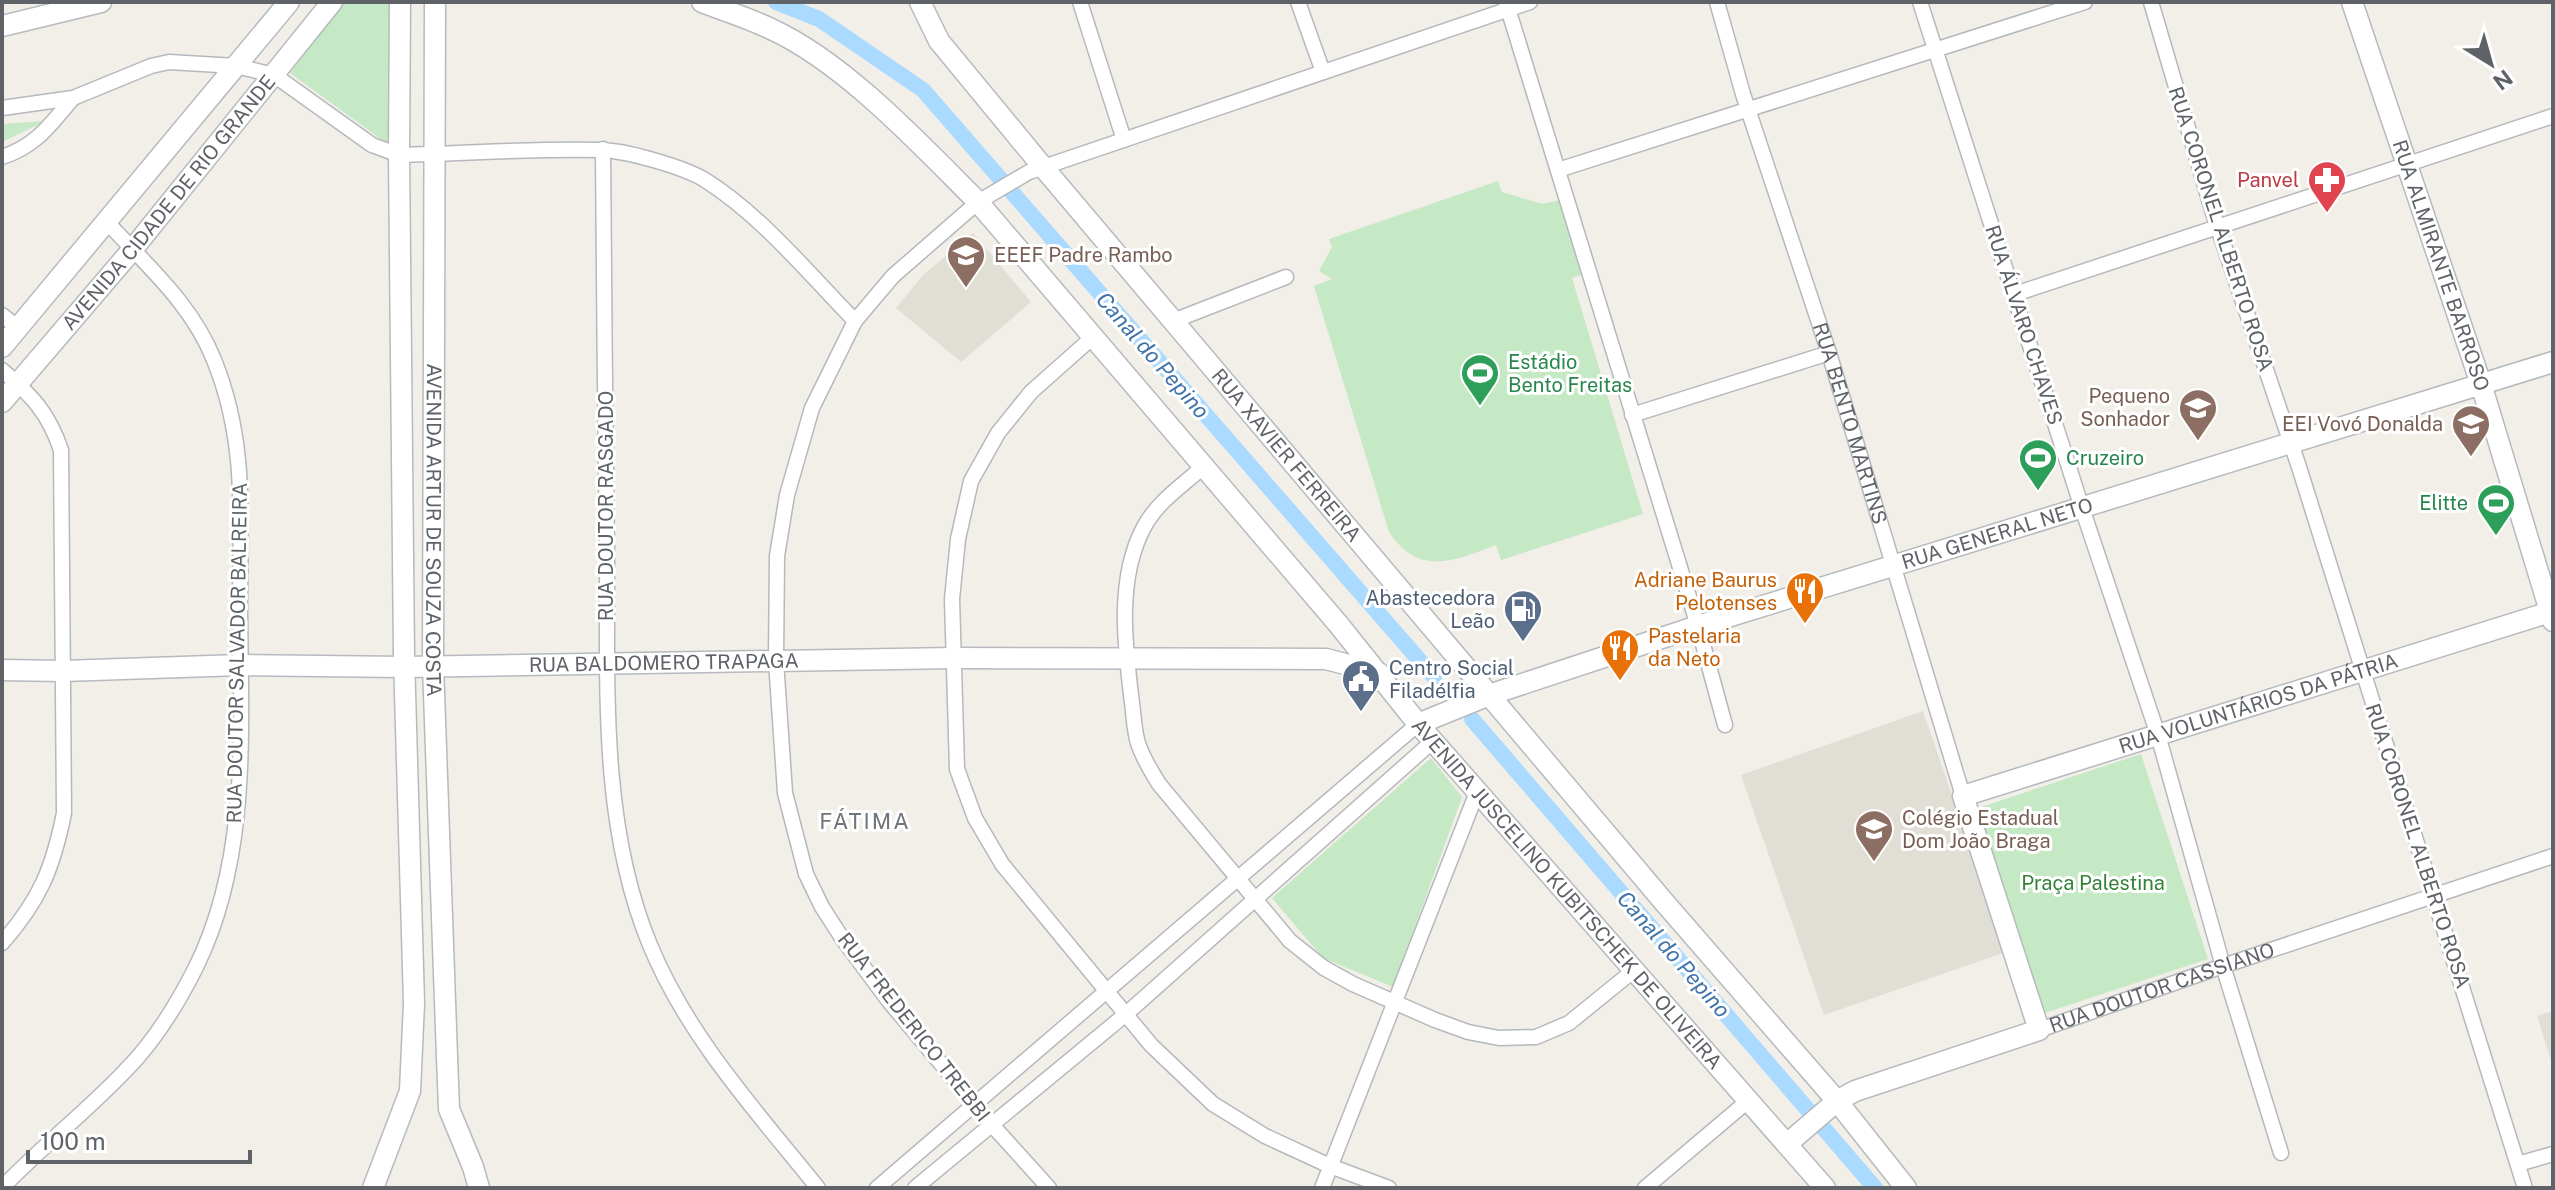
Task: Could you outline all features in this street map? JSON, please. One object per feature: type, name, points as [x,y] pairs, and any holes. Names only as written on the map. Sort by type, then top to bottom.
[{"type":"street","points":[[2,26],[101,2]]},
{"type":"street","name":"AVENIDA CIDADE DE RIO GRANDE","points":[[2,347],[10,321],[107,222],[289,2]]},
{"type":"street","name":"AVENIDA CIDADE DE RIO GRANDE","points":[[2,402],[10,377],[132,250],[332,2]]},
{"type":"street","name":"AVENIDA ARTUR DE SOUZA COSTA","points":[[373,1188],[410,1091],[414,1003],[404,667],[400,2]]},
{"type":"street","name":"AVENIDA ARTUR DE SOUZA COSTA","points":[[435,2],[433,665],[447,1057],[449,1109],[479,1188]]},
{"type":"street","name":"AVENIDA JUSCELINO KUBITSCHEK DE OLIVEIRA","points":[[702,2],[773,29],[831,66],[913,138],[978,202],[1339,625],[1418,724],[1825,1188]]},
{"type":"street","name":"RUA XAVIER FERREIRA","points":[[920,2],[939,41],[1036,169],[1173,321],[1832,1105]]},
{"type":"street","points":[[1080,2],[1124,140]]},
{"type":"street","points":[[1298,2],[1323,72]]},
{"type":"street","name":"RUA FREDERICO TREBBI","points":[[1049,1188],[888,1000],[842,938],[806,874],[785,793],[776,661],[777,556],[787,495],[812,408],[855,321],[893,276],[996,189],[1036,169],[1508,6],[1530,2]]},
{"type":"street","name":"RUA BENTO MARTINS","points":[[1717,2],[1749,111],[1829,353],[1963,796],[2039,1030]]},
{"type":"street","name":"RUA ÁLVARO CHAVES","points":[[1920,2],[2158,735],[2223,966],[2281,1153]]},
{"type":"street","points":[[1558,170],[2085,2]]},
{"type":"street","name":"RUA CORONEL ALBERTO ROSA","points":[[2151,2],[2217,227],[2291,443],[2525,1188]]},
{"type":"street","name":"RUA ALMIRANTE BARROSO","points":[[2352,2],[2481,384],[2552,615]]},
{"type":"street","points":[[1508,6],[1698,626],[1725,725]]},
{"type":"street","points":[[2,108],[73,98],[151,66],[169,62],[236,66],[274,75],[372,145],[399,155],[603,149],[666,164],[702,178],[727,195],[760,224],[855,321]]},
{"type":"street","points":[[2,157],[24,150],[42,135],[73,98]]},
{"type":"street","points":[[2015,294],[2553,116]]},
{"type":"street","name":"RUA DOUTOR RASGADO","points":[[603,149],[607,663],[613,808],[625,876],[649,944],[673,994],[703,1045],[818,1188]]},
{"type":"street","name":"RUA DOUTOR SALVADOR BALREIRA","points":[[2,1188],[128,1069],[166,1020],[197,966],[221,905],[237,817],[239,455],[230,404],[213,356],[189,310],[107,222]]},
{"type":"street","points":[[1173,321],[1286,277]]},
{"type":"street","points":[[1093,337],[1031,392],[998,433],[971,481],[958,539],[952,599],[957,769],[975,818],[1002,864],[1151,1045],[1213,1104],[1265,1136],[1330,1166],[1389,1188]]},
{"type":"street","points":[[1632,415],[1829,353]]},
{"type":"street","name":"RUA GENERAL NETO","points":[[1418,724],[1489,695],[1698,626],[2553,362]]},
{"type":"street","points":[[2,943],[26,916],[54,859],[64,813],[61,450],[52,423],[10,377]]},
{"type":"street","points":[[402,413],[435,412]]},
{"type":"street","points":[[1204,466],[1162,503],[1144,526],[1133,552],[1126,589],[1126,659],[1137,742],[1147,765],[1159,784],[1255,901],[1290,941],[1324,968],[1353,984],[1468,1032],[1499,1038],[1536,1037],[1569,1023],[1633,971]]},
{"type":"street","name":"RUA VOLUNTÁRIOS DA PÁTRIA","points":[[1963,796],[2552,615]]},
{"type":"street","points":[[1326,659],[1339,650],[1344,639],[1339,625]]},
{"type":"street","name":"RUA BALDOMERO TRAPAGA","points":[[2,670],[954,658],[1326,659],[1379,673]]},
{"type":"street","points":[[915,1188],[1126,1014],[1255,901],[1433,741],[1446,713]]},
{"type":"street","points":[[877,1188],[1418,724]]},
{"type":"street","points":[[1322,1188],[1477,792]]},
{"type":"street","name":"RUA DOUTOR CASSIANO","points":[[1787,1144],[1832,1105],[1855,1091],[2553,856]]},
{"type":"street","name":"AVENIDA ARTUR DE SOUZA COSTA","points":[[414,1003],[447,1057]]},
{"type":"street","points":[[1645,1188],[1749,1100]]},
{"type":"street","points":[[1832,1105],[1906,1188]]},
{"type":"street","points":[[2518,1164],[2553,1154]]},
{"type":"shaded area","name":"EEEF Padre Rambo","points":[[973,233],[1031,302],[961,362],[896,308],[923,275]]},
{"type":"shaded area","name":"Colégio Estadual Dom João Braga","points":[[1923,711],[2006,952],[1824,1015],[1741,775]]},
{"type":"shaded area","points":[[2553,1011],[2553,1063],[2552,1064],[2537,1016]]},
{"type":"green space","points":[[344,2],[393,2],[389,145],[290,73]]},
{"type":"green space","points":[[45,121],[2,142],[2,124]]},
{"type":"green space","name":"Estádio Bento Freitas","points":[[1498,181],[1502,192],[1542,204],[1559,200],[1582,275],[1572,278],[1643,514],[1501,560],[1496,545],[1452,560],[1425,560],[1400,546],[1389,532],[1314,286],[1332,279],[1319,271],[1332,247],[1329,239]]},
{"type":"green space","name":"Praça Palestina","points":[[2141,754],[2208,959],[2045,1013],[1978,808]]},
{"type":"green space","points":[[1431,758],[1462,797],[1393,987],[1323,958],[1272,898]]},
{"type":"waterway","name":"Canal do Pepino","points":[[776,2],[819,19],[923,90],[1434,677]]},
{"type":"waterway","name":"Canal do Pepino","points":[[1472,719],[1875,1188]]},
{"type":"place","name":"Panvel","points":[[2327,214]]},
{"type":"place","name":"EEEF Padre Rambo","points":[[966,289]]},
{"type":"place","name":"Estádio Bento Freitas","points":[[1480,407]]},
{"type":"place","name":"Pequeno Sonhador","points":[[2198,442]]},
{"type":"place","name":"EEI Vovó Donalda","points":[[2471,458]]},
{"type":"place","name":"Cruzeiro","points":[[2038,492]]},
{"type":"place","name":"Elitte","points":[[2496,537]]},
{"type":"place","name":"Adriane Baurus Pelotenses","points":[[1805,625]]},
{"type":"place","name":"Abastecedora Leão","points":[[1523,643]]},
{"type":"place","name":"Pastelaria da Neto","points":[[1620,682]]},
{"type":"place","name":"Centro Social Filadélfia","points":[[1361,713]]},
{"type":"place","name":"Colégio Estadual Dom João Braga","points":[[1874,863]]},
{"type":"district","name":"FÁTIMA","points":[[865,821]]}]
